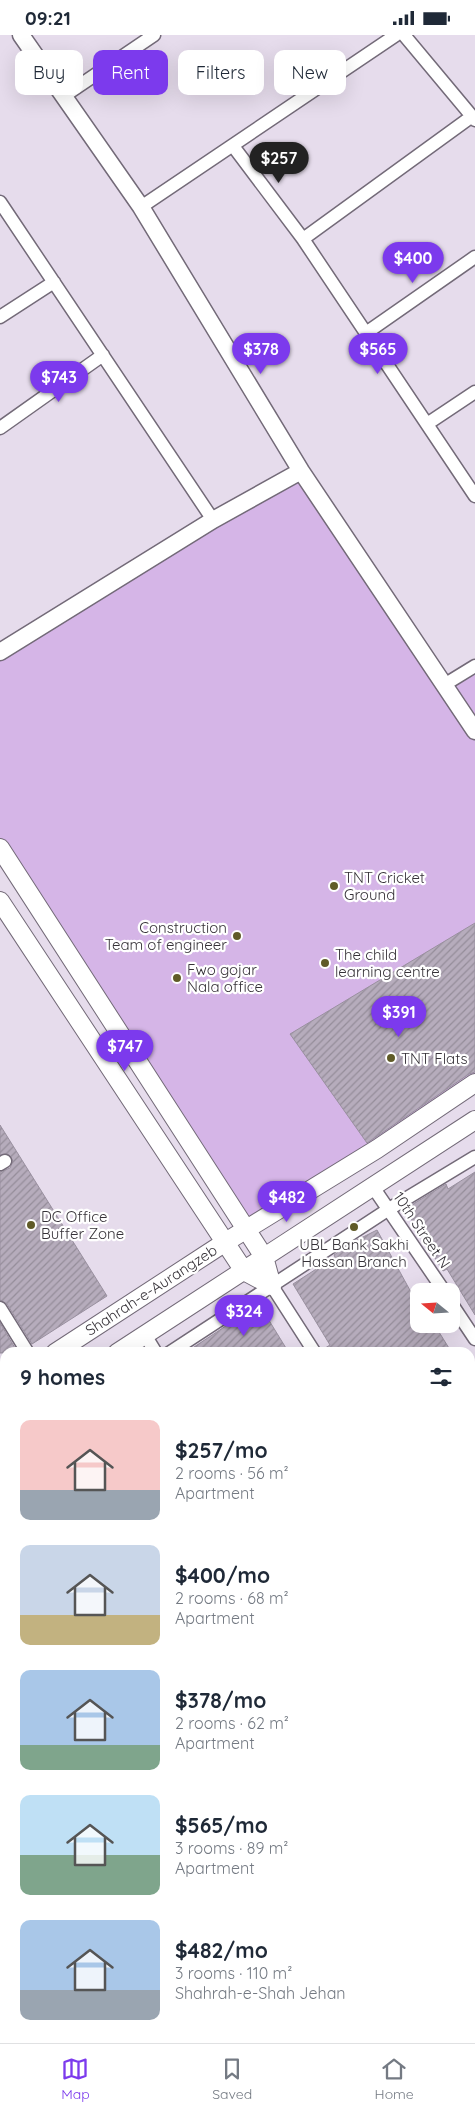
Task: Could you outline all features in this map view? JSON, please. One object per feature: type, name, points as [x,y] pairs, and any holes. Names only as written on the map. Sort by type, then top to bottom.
[{"type":"main road","points":[[0,848],[5,867],[247,1229],[264,1257],[272,1286]]},
{"type":"main road","points":[[0,901],[224,1243],[244,1271],[272,1286]]},
{"type":"main road","name":"Shahrah-e-Aurangzeb","points":[[64,1347],[224,1243],[376,1149],[475,1083]]},
{"type":"main road","points":[[126,1347],[475,1120]]},
{"type":"street","points":[[21,35],[141,207],[301,471],[475,731]]},
{"type":"street","points":[[64,96],[154,35]]},
{"type":"street","points":[[141,207],[396,35]]},
{"type":"street","points":[[304,239],[473,119],[404,35]]},
{"type":"street","points":[[234,146],[304,239],[475,496]]},
{"type":"street","points":[[2,208],[54,282],[213,520]]},
{"type":"street","points":[[366,333],[475,257]]},
{"type":"street","points":[[0,317],[54,282]]},
{"type":"street","points":[[0,427],[103,355]]},
{"type":"street","points":[[427,424],[475,392]]},
{"type":"street","points":[[0,651],[213,520],[301,471]]},
{"type":"street","points":[[444,685],[475,666]]},
{"type":"street","points":[[177,1347],[389,1209],[475,1157]]},
{"type":"street","name":"10th Street N","points":[[373,1187],[439,1283]]},
{"type":"street","points":[[272,1286],[312,1347]]},
{"type":"street","points":[[0,1308],[24,1347]]},
{"type":"street","points":[[460,1316],[475,1339]]},
{"type":"street","points":[[145,1335],[152,1347]]},
{"type":"green space","points":[[304,464],[445,684],[475,667],[475,1083],[248,1230],[0,854],[0,652]]},
{"type":"building","name":"TNT Flats","points":[[475,923],[475,1072],[469,1074],[367,1143],[290,1034]]},
{"type":"building","name":"DC Office Buffer Zone","points":[[0,1125],[107,1296],[32,1344],[7,1304],[0,1300],[0,1172],[10,1168],[13,1161],[8,1154],[0,1155]]},
{"type":"building","points":[[475,1172],[475,1315],[460,1290],[460,1283],[456,1283],[447,1269],[443,1271],[405,1209],[446,1184],[448,1189]]},
{"type":"building","points":[[377,1230],[410,1290],[410,1333],[440,1333],[448,1347],[327,1347],[330,1345],[293,1284],[335,1257],[334,1255],[351,1243]]},
{"type":"building","points":[[259,1304],[285,1347],[194,1347]]},
{"type":"building","points":[[0,1323],[14,1347],[0,1347]]},
{"type":"place","name":"TNT Cricket Ground","points":[[334,886]]},
{"type":"place","name":"Construction Team of engineer","points":[[237,936]]},
{"type":"place","name":"The child learning centre","points":[[325,963]]},
{"type":"place","name":"Fwo gojar Nala office","points":[[177,978]]},
{"type":"place","name":"TNT Flats","points":[[391,1058]]},
{"type":"place","name":"DC Office Buffer Zone","points":[[31,1225]]},
{"type":"place","name":"UBL Bank Sakhi Hassan Branch","points":[[354,1227]]}]
